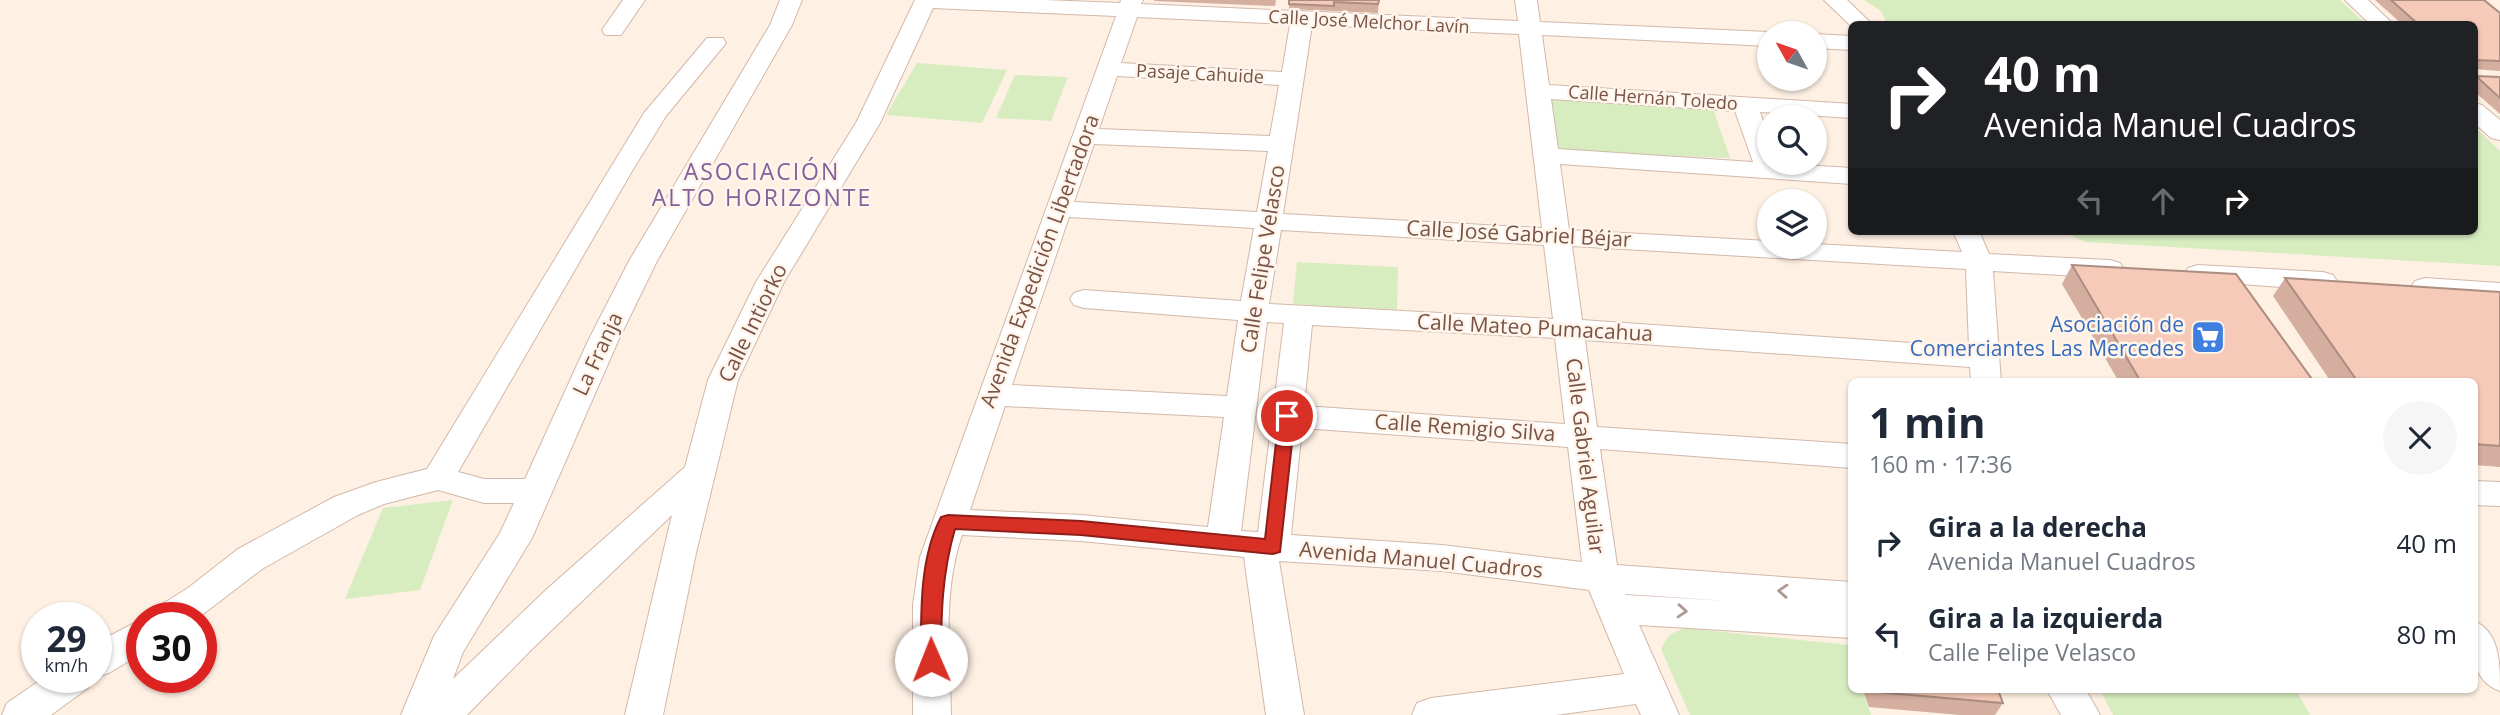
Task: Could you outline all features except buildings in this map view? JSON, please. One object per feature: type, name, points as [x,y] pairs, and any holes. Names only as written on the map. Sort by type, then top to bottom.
[{"type":"street","points":[[613,30],[634,0]]},
{"type":"street","name":"La Franja","points":[[419,715],[447,647],[516,538],[603,341],[643,261],[781,25],[790,0]]},
{"type":"street","name":"Calle José Melchor Lavín","points":[[926,0],[1287,12],[1388,23],[1757,38]]},
{"type":"street","name":"Calle Intiorko","points":[[644,715],[723,380],[770,282],[867,123],[926,0]]},
{"type":"street","points":[[1388,0],[1388,23]]},
{"type":"street","name":"Calle Gabriel Aguilar","points":[[1526,0],[1583,436],[1608,593],[1653,701]]},
{"type":"street","points":[[1835,0],[1858,21]]},
{"type":"street","points":[[2356,0],[2379,21]]},
{"type":"street","name":"Avenida Expedición Libertadora","points":[[932,715],[931,606],[937,557],[1130,5]]},
{"type":"street","name":"Calle Felipe Velasco","points":[[1223,542],[1254,310],[1292,79],[1287,12]]},
{"type":"street","points":[[1827,42],[1848,43]]},
{"type":"street","points":[[438,478],[619,171],[656,113],[715,43]]},
{"type":"street","name":"Pasaje Cahuide","points":[[1108,69],[1292,79]]},
{"type":"street","name":"Calle Hernán Toledo","points":[[1538,91],[1848,111]]},
{"type":"street","points":[[1745,104],[1757,137]]},
{"type":"street","points":[[2478,114],[2500,133]]},
{"type":"street","points":[[1084,136],[1281,144]]},
{"type":"street","points":[[1546,156],[1757,169]]},
{"type":"street","points":[[1827,174],[1848,176]]},
{"type":"street","name":"Calle José Gabriel Béjar","points":[[1059,209],[2344,283]]},
{"type":"street","points":[[1968,235],[1979,261],[1986,370]]},
{"type":"street","points":[[2233,276],[2256,308]]},
{"type":"street","points":[[2400,286],[2494,298]]},
{"type":"street","name":"Calle Mateo Pumacahua","points":[[1084,299],[1299,315],[1569,329],[1986,370]]},
{"type":"street","points":[[1285,715],[1266,546],[1287,416],[1299,315]]},
{"type":"street","points":[[992,396],[1242,407]]},
{"type":"street","name":"Calle Remigio Silva","points":[[1287,416],[1848,456]]},
{"type":"street","points":[[443,715],[530,625],[661,503],[699,473]]},
{"type":"street","points":[[193,602],[250,559],[346,506],[376,494],[438,478],[484,491],[536,491]]},
{"type":"street","points":[[2478,493],[2500,495]]},
{"type":"street","name":"Avenida Manuel Cuadros","points":[[948,522],[1081,528],[1266,546],[1442,558],[1608,593],[1664,610],[1848,623]]},
{"type":"street","name":"Avenida Manuel Cuadros","points":[[1608,593],[1848,596]]},
{"type":"street","points":[[21,715],[52,693]]},
{"type":"street","points":[[2068,693],[2081,715]]},
{"type":"street","points":[[1431,715],[1653,701]]},
{"type":"green space","points":[[1864,0],[2340,0],[2363,21],[1886,21],[1881,11]]},
{"type":"green space","points":[[917,63],[1007,70],[982,123],[886,115]]},
{"type":"green space","points":[[1015,75],[1068,77],[1051,121],[996,118]]},
{"type":"green space","points":[[1551,99],[1712,106],[1730,158],[1558,151]]},
{"type":"green space","points":[[2478,130],[2500,151],[2500,266],[2085,242],[2070,235],[2478,235]]},
{"type":"green space","points":[[1297,262],[1398,267],[1397,310],[1293,304]]},
{"type":"green space","points":[[453,500],[420,590],[345,599],[383,508]]},
{"type":"green space","points":[[1684,628],[1848,645],[1848,693],[1864,693],[1871,715],[1690,715],[1661,649],[1669,635]]},
{"type":"green space","points":[[2102,693],[2298,693],[2310,715],[2113,715]]},
{"type":"place","name":"Asociación de Comerciantes Las Mercedes","points":[[2208,337]]},
{"type":"district","name":"ASOCIACIÓN ALTO HORIZONTE","points":[[762,185]]},
{"type":"route","points":[[931,660],[931,606],[937,557],[948,522],[1081,528],[1273,547],[1287,416]]}]
